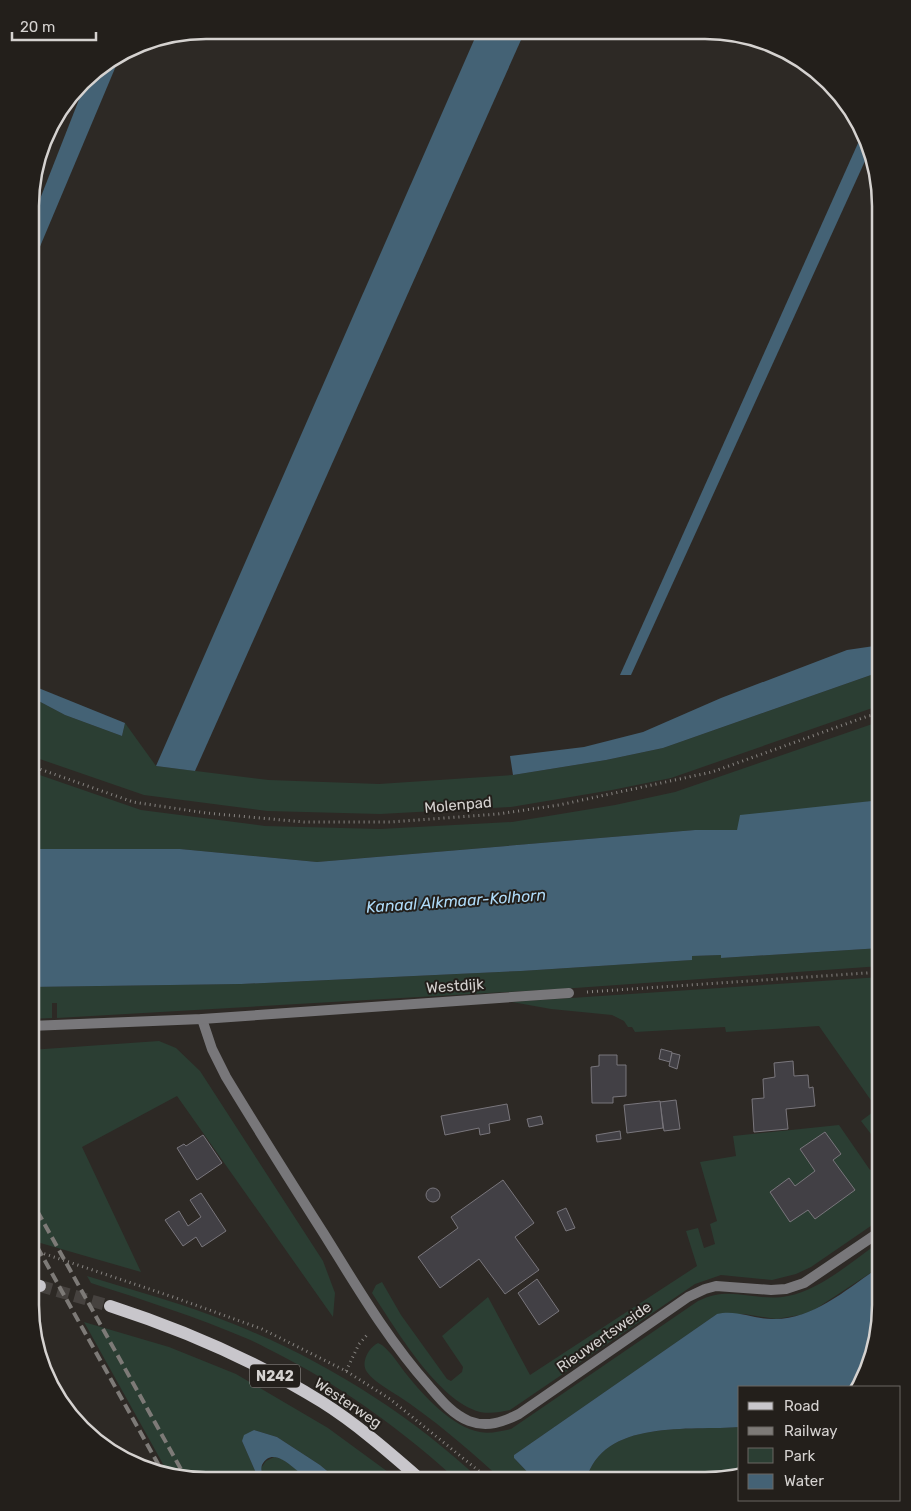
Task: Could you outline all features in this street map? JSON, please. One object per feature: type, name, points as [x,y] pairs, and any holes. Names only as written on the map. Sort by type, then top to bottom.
[{"type":"main road","name":"Westerweg","points":[[110,1306],[144,1317],[259,1367],[323,1403],[377,1443],[411,1472]]},
{"type":"street","name":"Westdijk","points":[[39,1026],[202,1019],[569,993]]},
{"type":"street","points":[[202,1019],[212,1049],[226,1077],[378,1320]]},
{"type":"street","name":"Rieuwertsweide","points":[[378,1320],[414,1369],[452,1411],[469,1420],[490,1425],[504,1422],[519,1414],[688,1297],[716,1286],[771,1290],[786,1289],[804,1283],[872,1237]]},
{"type":"path","name":"Molenpad","points":[[39,770],[133,802],[206,813],[304,822],[391,822],[498,814],[559,805],[702,774],[872,715]]},
{"type":"path","points":[[569,993],[872,973]]},
{"type":"path","name":"Westerweg","points":[[39,1253],[173,1297],[262,1329],[346,1371],[390,1399],[480,1472]]},
{"type":"path","points":[[346,1371],[359,1344],[378,1320]]},
{"type":"green space","points":[[871,675],[872,708],[671,778],[511,807],[380,814],[267,811],[144,795],[39,759],[39,701],[65,715],[122,736],[125,723],[156,766],[269,780],[379,784],[513,775],[606,760],[663,748]]},
{"type":"green space","points":[[872,724],[872,801],[811,809],[737,830],[695,830],[317,862],[180,849],[39,849],[39,775],[141,810],[265,826],[380,829],[512,822],[615,805],[675,792]]},
{"type":"green space","points":[[872,949],[872,967],[575,988],[57,1018],[57,1003],[52,1003],[52,1018],[39,1019],[39,987],[241,984],[521,971],[691,960],[691,956],[721,955],[721,958]]},
{"type":"green space","points":[[872,978],[872,1102],[819,1026],[726,1032],[725,1027],[635,1032],[624,1021],[612,1015],[551,1009],[512,1002]]},
{"type":"green space","points":[[159,1041],[176,1048],[200,1071],[323,1261],[335,1293],[333,1317],[177,1096],[82,1147],[141,1272],[39,1243],[39,1049]]},
{"type":"green space","points":[[872,1113],[872,1135],[861,1121]]},
{"type":"green space","points":[[839,1125],[870,1170],[872,1170],[872,1225],[811,1267],[796,1274],[772,1280],[721,1275],[695,1284],[510,1410],[492,1413],[480,1412],[464,1405],[433,1379],[405,1343],[372,1293],[376,1285],[382,1282],[401,1315],[447,1379],[451,1381],[462,1372],[463,1367],[442,1336],[488,1297],[530,1375],[697,1266],[686,1231],[698,1228],[704,1248],[715,1244],[710,1224],[717,1221],[700,1162],[736,1156],[733,1136]]},
{"type":"green space","points":[[872,1247],[872,1272],[814,1310],[800,1315],[776,1319],[744,1314],[717,1314],[514,1455],[514,1458],[527,1472],[493,1472],[470,1451],[408,1402],[376,1381],[367,1372],[364,1364],[366,1356],[372,1348],[378,1343],[382,1345],[439,1410],[470,1429],[484,1433],[496,1432],[511,1429],[698,1301],[722,1294],[776,1298],[788,1296],[812,1288]]},
{"type":"green space","points":[[87,1276],[214,1316],[298,1353],[394,1410],[453,1455],[471,1472],[448,1472],[395,1428],[352,1397],[306,1369],[248,1339],[209,1323],[91,1283]]},
{"type":"green space","points":[[84,1322],[169,1347],[236,1374],[328,1428],[388,1472],[328,1472],[277,1437],[254,1430],[242,1441],[256,1472],[184,1471],[165,1468]]},
{"type":"green space","points":[[738,1427],[738,1469],[706,1472],[590,1472],[595,1461],[610,1447],[629,1437],[674,1429]]},
{"type":"green space","points":[[274,1457],[282,1459],[300,1472],[263,1472],[261,1468],[266,1461]]},
{"type":"water","points":[[474,39],[521,39],[195,771],[156,766]]},
{"type":"water","points":[[116,65],[39,249],[39,201],[81,95],[96,80]]},
{"type":"water","points":[[859,140],[866,159],[631,675],[620,675]]},
{"type":"water","points":[[872,646],[872,675],[663,748],[606,760],[513,775],[510,756],[584,747],[643,732],[721,698],[847,650]]},
{"type":"water","points":[[39,688],[125,723],[122,736],[65,715],[39,701]]},
{"type":"water","name":"Kanaal Alkmaar-Kolhorn","points":[[872,801],[872,949],[721,958],[721,955],[692,956],[692,960],[521,971],[241,984],[39,987],[39,849],[180,849],[317,862],[695,830],[737,830],[740,815]]},
{"type":"water","points":[[872,1272],[872,1316],[869,1338],[863,1359],[852,1386],[738,1386],[738,1427],[674,1429],[629,1437],[610,1447],[595,1461],[590,1472],[527,1472],[514,1458],[514,1455],[717,1314],[732,1313],[768,1319],[790,1318],[818,1308]]},
{"type":"water","points":[[254,1430],[277,1437],[328,1472],[299,1472],[279,1458],[273,1457],[267,1459],[262,1465],[262,1472],[256,1472],[242,1441],[244,1435]]},
{"type":"building","points":[[661,1049],[672,1052],[670,1062],[659,1059]]},
{"type":"building","points":[[672,1053],[680,1055],[677,1069],[669,1066]]},
{"type":"building","points":[[599,1055],[617,1055],[617,1065],[626,1065],[626,1096],[613,1097],[613,1103],[592,1103],[591,1067],[599,1066]]},
{"type":"building","points":[[793,1061],[794,1076],[808,1075],[809,1088],[813,1087],[815,1106],[786,1109],[788,1129],[754,1132],[752,1099],[764,1098],[763,1079],[775,1077],[774,1063]]},
{"type":"building","points":[[676,1100],[680,1129],[664,1131],[660,1102]]},
{"type":"building","points":[[660,1101],[663,1128],[627,1133],[624,1105]]},
{"type":"building","points":[[507,1104],[510,1120],[489,1124],[490,1133],[480,1135],[479,1128],[445,1135],[441,1116]]},
{"type":"building","points":[[541,1116],[543,1124],[529,1127],[527,1119]]},
{"type":"building","points":[[620,1131],[621,1139],[597,1142],[596,1135]]},
{"type":"building","points":[[825,1132],[841,1154],[833,1160],[855,1190],[815,1219],[808,1210],[790,1222],[770,1192],[789,1178],[795,1186],[815,1171],[800,1149]]},
{"type":"building","points":[[203,1135],[222,1163],[197,1180],[177,1148],[184,1144],[186,1146]]},
{"type":"building","points":[[503,1180],[534,1223],[515,1237],[539,1270],[505,1294],[479,1259],[440,1288],[418,1257],[458,1228],[451,1217]]},
{"type":"building","points":[[433,1188],[438,1190],[440,1195],[438,1200],[433,1202],[428,1200],[426,1195],[428,1190]]},
{"type":"building","points":[[201,1193],[226,1231],[202,1247],[196,1237],[183,1246],[165,1220],[179,1211],[188,1226],[201,1217],[190,1200]]},
{"type":"building","points":[[566,1208],[575,1228],[566,1231],[557,1212]]},
{"type":"building","points":[[537,1279],[559,1311],[539,1325],[518,1293]]},
{"type":"tunnel","points":[[40,1286],[110,1306]]},
{"type":"railway","points":[[39,1214],[182,1471]]},
{"type":"railway","points":[[39,1250],[159,1466]]}]
